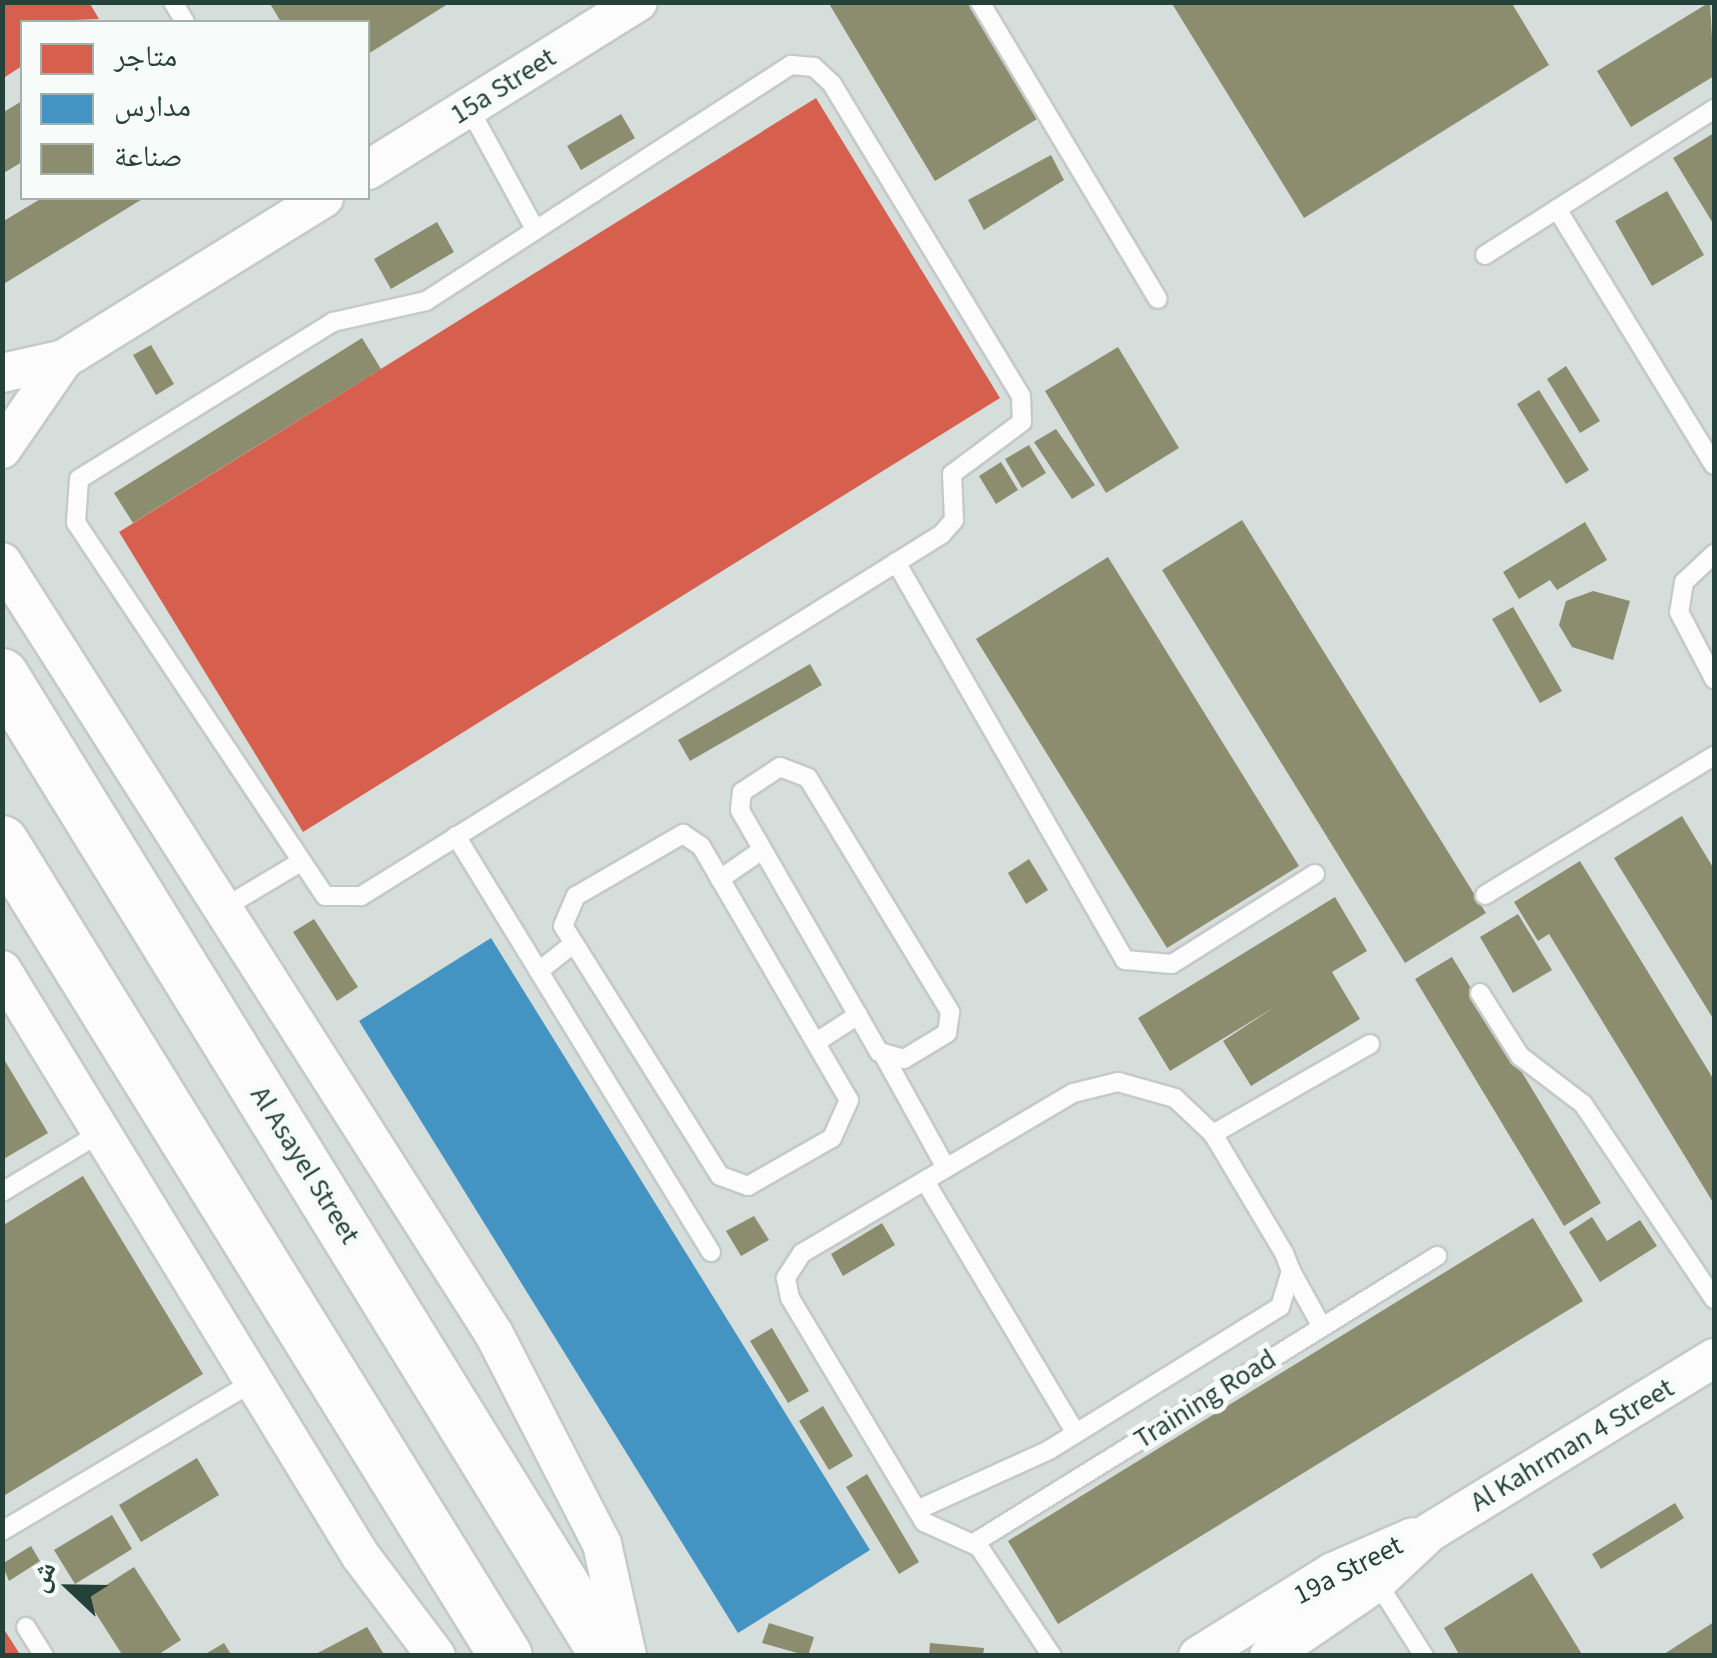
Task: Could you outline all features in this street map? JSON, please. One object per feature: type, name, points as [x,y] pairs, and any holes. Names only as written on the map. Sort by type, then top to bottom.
[{"type":"main road","name":"Al Asayel Street","points":[[2,676],[608,1656]]},
{"type":"main road","points":[[2,842],[506,1656]]},
{"type":"street","name":"15a Street","points":[[370,169],[638,2]]},
{"type":"street","points":[[2,373],[64,359],[305,203]]},
{"type":"street","points":[[2,449],[64,359]]},
{"type":"street","points":[[2,562],[539,1414],[602,1544],[627,1656]]},
{"type":"street","points":[[2,970],[390,1601],[436,1656]]},
{"type":"street","name":"Al Kahrman 4 Street","points":[[1430,1532],[1714,1358]]},
{"type":"street","name":"19a Street","points":[[1269,1656],[1377,1582],[1430,1532]]},
{"type":"street","name":"19a Street","points":[[1198,1656],[1333,1572],[1430,1532]]},
{"type":"lane","points":[[980,2],[1158,298]]},
{"type":"lane","points":[[780,68],[825,74],[1024,404],[1018,429],[952,474],[950,528],[896,562],[352,899],[325,896],[299,864],[76,522],[74,490],[88,471],[332,322],[426,301],[780,68]]},
{"type":"lane","points":[[468,108],[535,229]]},
{"type":"lane","points":[[1485,255],[1714,109]]},
{"type":"lane","points":[[1557,208],[1714,465]]},
{"type":"lane","points":[[1714,554],[1684,582],[1679,612],[1714,679]]},
{"type":"lane","points":[[896,562],[1125,960],[1172,964],[1315,874]]},
{"type":"lane","points":[[1485,895],[1714,756]]},
{"type":"lane","points":[[884,1056],[904,1059],[942,1038],[950,1012],[801,771],[780,767],[742,792],[740,810],[946,1168]]},
{"type":"lane","points":[[672,834],[696,841],[846,1088],[845,1122],[748,1186],[731,1185],[572,944],[563,926],[568,903],[672,834]]},
{"type":"lane","points":[[456,836],[711,1252]]},
{"type":"lane","points":[[720,879],[762,850]]},
{"type":"lane","points":[[221,909],[299,864]]},
{"type":"lane","points":[[539,971],[572,944]]},
{"type":"lane","points":[[1480,993],[1520,1056],[1591,1114],[1714,1300]]},
{"type":"lane","points":[[818,1041],[858,1015]]},
{"type":"lane","points":[[1213,1134],[1370,1044]]},
{"type":"lane","points":[[1053,1655],[974,1543],[938,1532],[917,1510],[786,1278],[802,1253],[1098,1084],[1158,1089],[1213,1134],[1322,1327]]},
{"type":"lane","points":[[2,1192],[102,1132]]},
{"type":"lane","points":[[925,1182],[1076,1433]]},
{"type":"lane","name":"Training Road","points":[[974,1543],[1437,1256]]},
{"type":"lane","points":[[917,1510],[1076,1433],[1280,1307],[1291,1271]]},
{"type":"lane","points":[[2,1531],[253,1382]]},
{"type":"lane","points":[[1377,1582],[1424,1656]]},
{"type":"lane","points":[[26,1627],[44,1656]]},
{"type":"shaded area","points":[[3,3],[1714,3],[1714,1655],[3,1656]]},
{"type":"building: متاجر","points":[[2,2],[89,2],[99,19],[20,20],[20,67],[2,79]]},
{"type":"building: متاجر","points":[[816,98],[1000,398],[303,832],[119,532]]},
{"type":"building: متاجر","points":[[2,1626],[21,1656],[2,1656]]},
{"type":"building: مدارس","points":[[491,938],[870,1550],[738,1633],[359,1021]]},
{"type":"building: صناعة","points":[[269,2],[451,2],[370,53],[370,20],[280,20]]},
{"type":"building: صناعة","points":[[828,2],[967,2],[1037,119],[935,181]]},
{"type":"building: صناعة","points":[[1171,2],[1511,2],[1549,65],[1304,218]]},
{"type":"building: صناعة","points":[[1710,2],[1714,76],[1631,127],[1597,71]]},
{"type":"building: صناعة","points":[[20,102],[20,163],[2,174],[2,113]]},
{"type":"building: صناعة","points":[[621,114],[635,138],[581,170],[567,146]]},
{"type":"building: صناعة","points":[[1714,133],[1714,225],[1673,158]]},
{"type":"building: صناعة","points":[[1051,155],[1064,180],[984,230],[968,200]]},
{"type":"building: صناعة","points":[[1667,191],[1704,255],[1652,286],[1615,221]]},
{"type":"building: صناعة","points":[[39,200],[141,200],[2,285],[2,222]]},
{"type":"building: صناعة","points":[[437,222],[454,252],[391,289],[374,259]]},
{"type":"building: صناعة","points":[[362,338],[381,369],[133,523],[114,493]]},
{"type":"building: صناعة","points":[[151,345],[174,384],[156,395],[133,355]]},
{"type":"building: صناعة","points":[[1118,347],[1179,448],[1106,493],[1045,391]]},
{"type":"building: صناعة","points":[[1566,366],[1600,421],[1580,433],[1547,379]]},
{"type":"building: صناعة","points":[[1539,390],[1589,470],[1566,484],[1517,404]]},
{"type":"building: صناعة","points":[[1056,429],[1095,485],[1072,499],[1034,442]]},
{"type":"building: صناعة","points":[[1029,445],[1046,473],[1022,488],[1005,459]]},
{"type":"building: صناعة","points":[[1001,462],[1018,490],[996,504],[979,476]]},
{"type":"building: صناعة","points":[[1242,520],[1486,913],[1405,963],[1162,570]]},
{"type":"building: صناعة","points":[[1585,522],[1607,560],[1557,590],[1550,580],[1519,599],[1503,572]]},
{"type":"building: صناعة","points":[[1108,557],[1299,866],[1167,948],[976,639]]},
{"type":"building: صناعة","points":[[1593,591],[1630,601],[1613,660],[1572,647],[1559,625],[1566,601]]},
{"type":"building: صناعة","points":[[1513,607],[1562,691],[1540,703],[1492,619]]},
{"type":"building: صناعة","points":[[810,664],[822,685],[690,761],[678,740]]},
{"type":"building: صناعة","points":[[1682,816],[1714,869],[1714,1020],[1614,858]]},
{"type":"building: صناعة","points":[[1029,859],[1048,890],[1026,904],[1008,873]]},
{"type":"building: صناعة","points":[[1580,861],[1714,1080],[1714,1204],[1549,934],[1538,941],[1514,902]]},
{"type":"building: صناعة","points":[[1335,897],[1367,951],[1332,972],[1360,1019],[1251,1086],[1223,1041],[1273,1008],[1170,1071],[1138,1018]]},
{"type":"building: صناعة","points":[[1518,914],[1552,970],[1513,993],[1480,937]]},
{"type":"building: صناعة","points":[[314,919],[358,987],[337,1001],[293,932]]},
{"type":"building: صناعة","points":[[1452,957],[1601,1203],[1564,1226],[1415,979]]},
{"type":"building: صناعة","points":[[2,1056],[48,1133],[2,1160]]},
{"type":"building: صناعة","points":[[83,1176],[203,1374],[2,1497],[2,1226]]},
{"type":"building: صناعة","points":[[754,1216],[769,1240],[741,1256],[726,1231]]},
{"type":"building: صناعة","points":[[1592,1217],[1607,1241],[1640,1220],[1657,1246],[1600,1282],[1569,1232]]},
{"type":"building: صناعة","points":[[1533,1218],[1583,1301],[1058,1624],[1008,1541]]},
{"type":"building: صناعة","points":[[882,1223],[895,1245],[843,1276],[831,1254]]},
{"type":"building: صناعة","points":[[772,1328],[809,1391],[788,1403],[750,1341]]},
{"type":"building: صناعة","points":[[823,1406],[853,1456],[829,1470],[799,1421]]},
{"type":"building: صناعة","points":[[197,1458],[219,1495],[141,1542],[119,1505]]},
{"type":"building: صناعة","points":[[867,1474],[919,1562],[899,1574],[846,1487]]},
{"type":"building: صناعة","points":[[1675,1503],[1684,1518],[1601,1569],[1592,1554]]},
{"type":"building: صناعة","points":[[112,1515],[132,1549],[75,1584],[54,1550]]},
{"type":"building: صناعة","points":[[31,1546],[40,1561],[9,1581],[2,1564]]},
{"type":"building: صناعة","points":[[134,1567],[181,1640],[156,1656],[123,1656],[86,1598]]},
{"type":"building: صناعة","points":[[1532,1573],[1583,1656],[1460,1656],[1444,1628]]},
{"type":"building: صناعة","points":[[1714,1622],[1714,1656],[1661,1656]]},
{"type":"building: صناعة","points":[[769,1623],[814,1637],[808,1656],[762,1643]]},
{"type":"building: صناعة","points":[[367,1627],[385,1656],[312,1656]]},
{"type":"building: صناعة","points":[[224,1643],[232,1656],[202,1656]]},
{"type":"building: صناعة","points":[[930,1643],[984,1648],[983,1656],[929,1656]]}]
